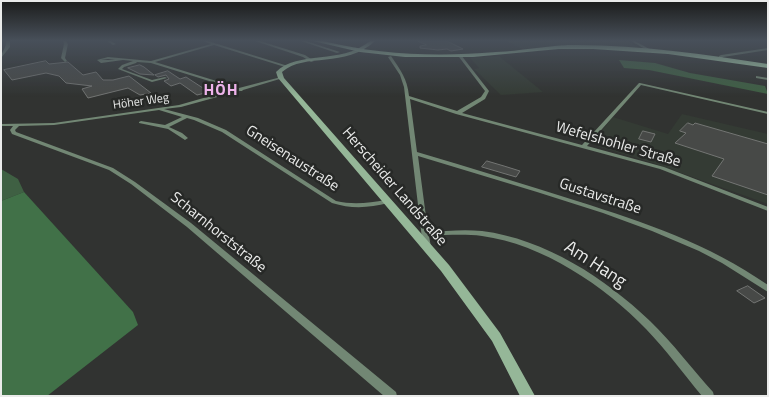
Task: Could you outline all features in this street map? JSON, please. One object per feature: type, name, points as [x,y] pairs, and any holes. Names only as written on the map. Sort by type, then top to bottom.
[{"type":"main road","points":[[281,78],[279,72],[286,66],[321,60]]},
{"type":"main road","points":[[731,60],[768,66]]},
{"type":"main road","name":"Herscheider Landstraße","points":[[281,78],[386,202],[445,268],[496,337],[528,396]]},
{"type":"street","points":[[103,60],[99,61],[122,60]]},
{"type":"street","points":[[119,60],[151,62],[241,90]]},
{"type":"street","points":[[151,62],[160,60]]},
{"type":"street","points":[[265,60],[286,66]]},
{"type":"street","points":[[392,60],[402,75],[407,97],[427,248]]},
{"type":"street","points":[[458,113],[483,98],[487,91],[463,60]]},
{"type":"street","points":[[141,61],[123,66],[120,69],[152,81],[165,78]]},
{"type":"street","points":[[757,77],[768,79]]},
{"type":"street","name":"Höher Weg","points":[[1,125],[54,124],[161,109],[197,102],[281,78]]},
{"type":"street","points":[[584,146],[640,84],[768,113]]},
{"type":"street","name":"Wefelshohler Straße","points":[[407,97],[668,171],[768,209]]},
{"type":"street","name":"Gneisenaustraße","points":[[161,109],[162,111],[187,116],[224,131],[334,202],[347,206],[360,206],[386,202]]},
{"type":"street","points":[[165,127],[187,116]]},
{"type":"street","points":[[141,122],[165,127],[185,138]]},
{"type":"street","name":"Scharnhorststraße","points":[[17,125],[12,130],[14,133],[111,169],[150,195],[392,396]]},
{"type":"street","name":"Gustavstraße","points":[[414,153],[552,194],[663,232],[726,261],[768,289]]},
{"type":"street","name":"Am Hang","points":[[426,234],[478,233],[500,237],[532,247],[571,267],[598,283],[648,324],[709,396]]},
{"type":"shaded area","points":[[471,60],[503,60],[543,92],[501,95],[474,69],[479,68]]},
{"type":"shaded area","points":[[682,114],[768,134],[768,204],[653,163],[600,147],[592,142],[613,117],[668,134]]},
{"type":"green space","points":[[619,60],[655,63],[690,73],[765,86],[768,94],[649,70],[624,68]]},
{"type":"green space","points":[[1,169],[18,179],[24,192],[1,201]]},
{"type":"green space","points":[[24,192],[133,312],[138,325],[47,396],[1,396],[1,201]]},
{"type":"building","points":[[46,61],[49,64],[68,62],[83,75],[96,72],[103,80],[113,80],[129,76],[151,93],[140,95],[128,88],[88,98],[82,89],[92,86],[66,83],[59,76],[46,73],[12,80],[4,70]]},
{"type":"building","points":[[140,65],[154,75],[140,74],[128,68]]},
{"type":"building","points":[[168,71],[180,79],[186,77],[209,92],[197,95],[180,83],[171,86],[164,81],[169,79],[166,75],[158,77],[155,75]]},
{"type":"building","points":[[688,123],[693,125],[695,123],[768,144],[768,195],[712,176],[724,159],[675,143],[686,133],[680,131]]},
{"type":"building","points":[[643,131],[655,134],[651,142],[639,139]]},
{"type":"building","points":[[487,161],[520,171],[516,177],[482,167]]},
{"type":"building","points":[[748,286],[765,298],[754,303],[737,291]]},
{"type":"district","name":"HÖH","points":[[221,91]]}]
